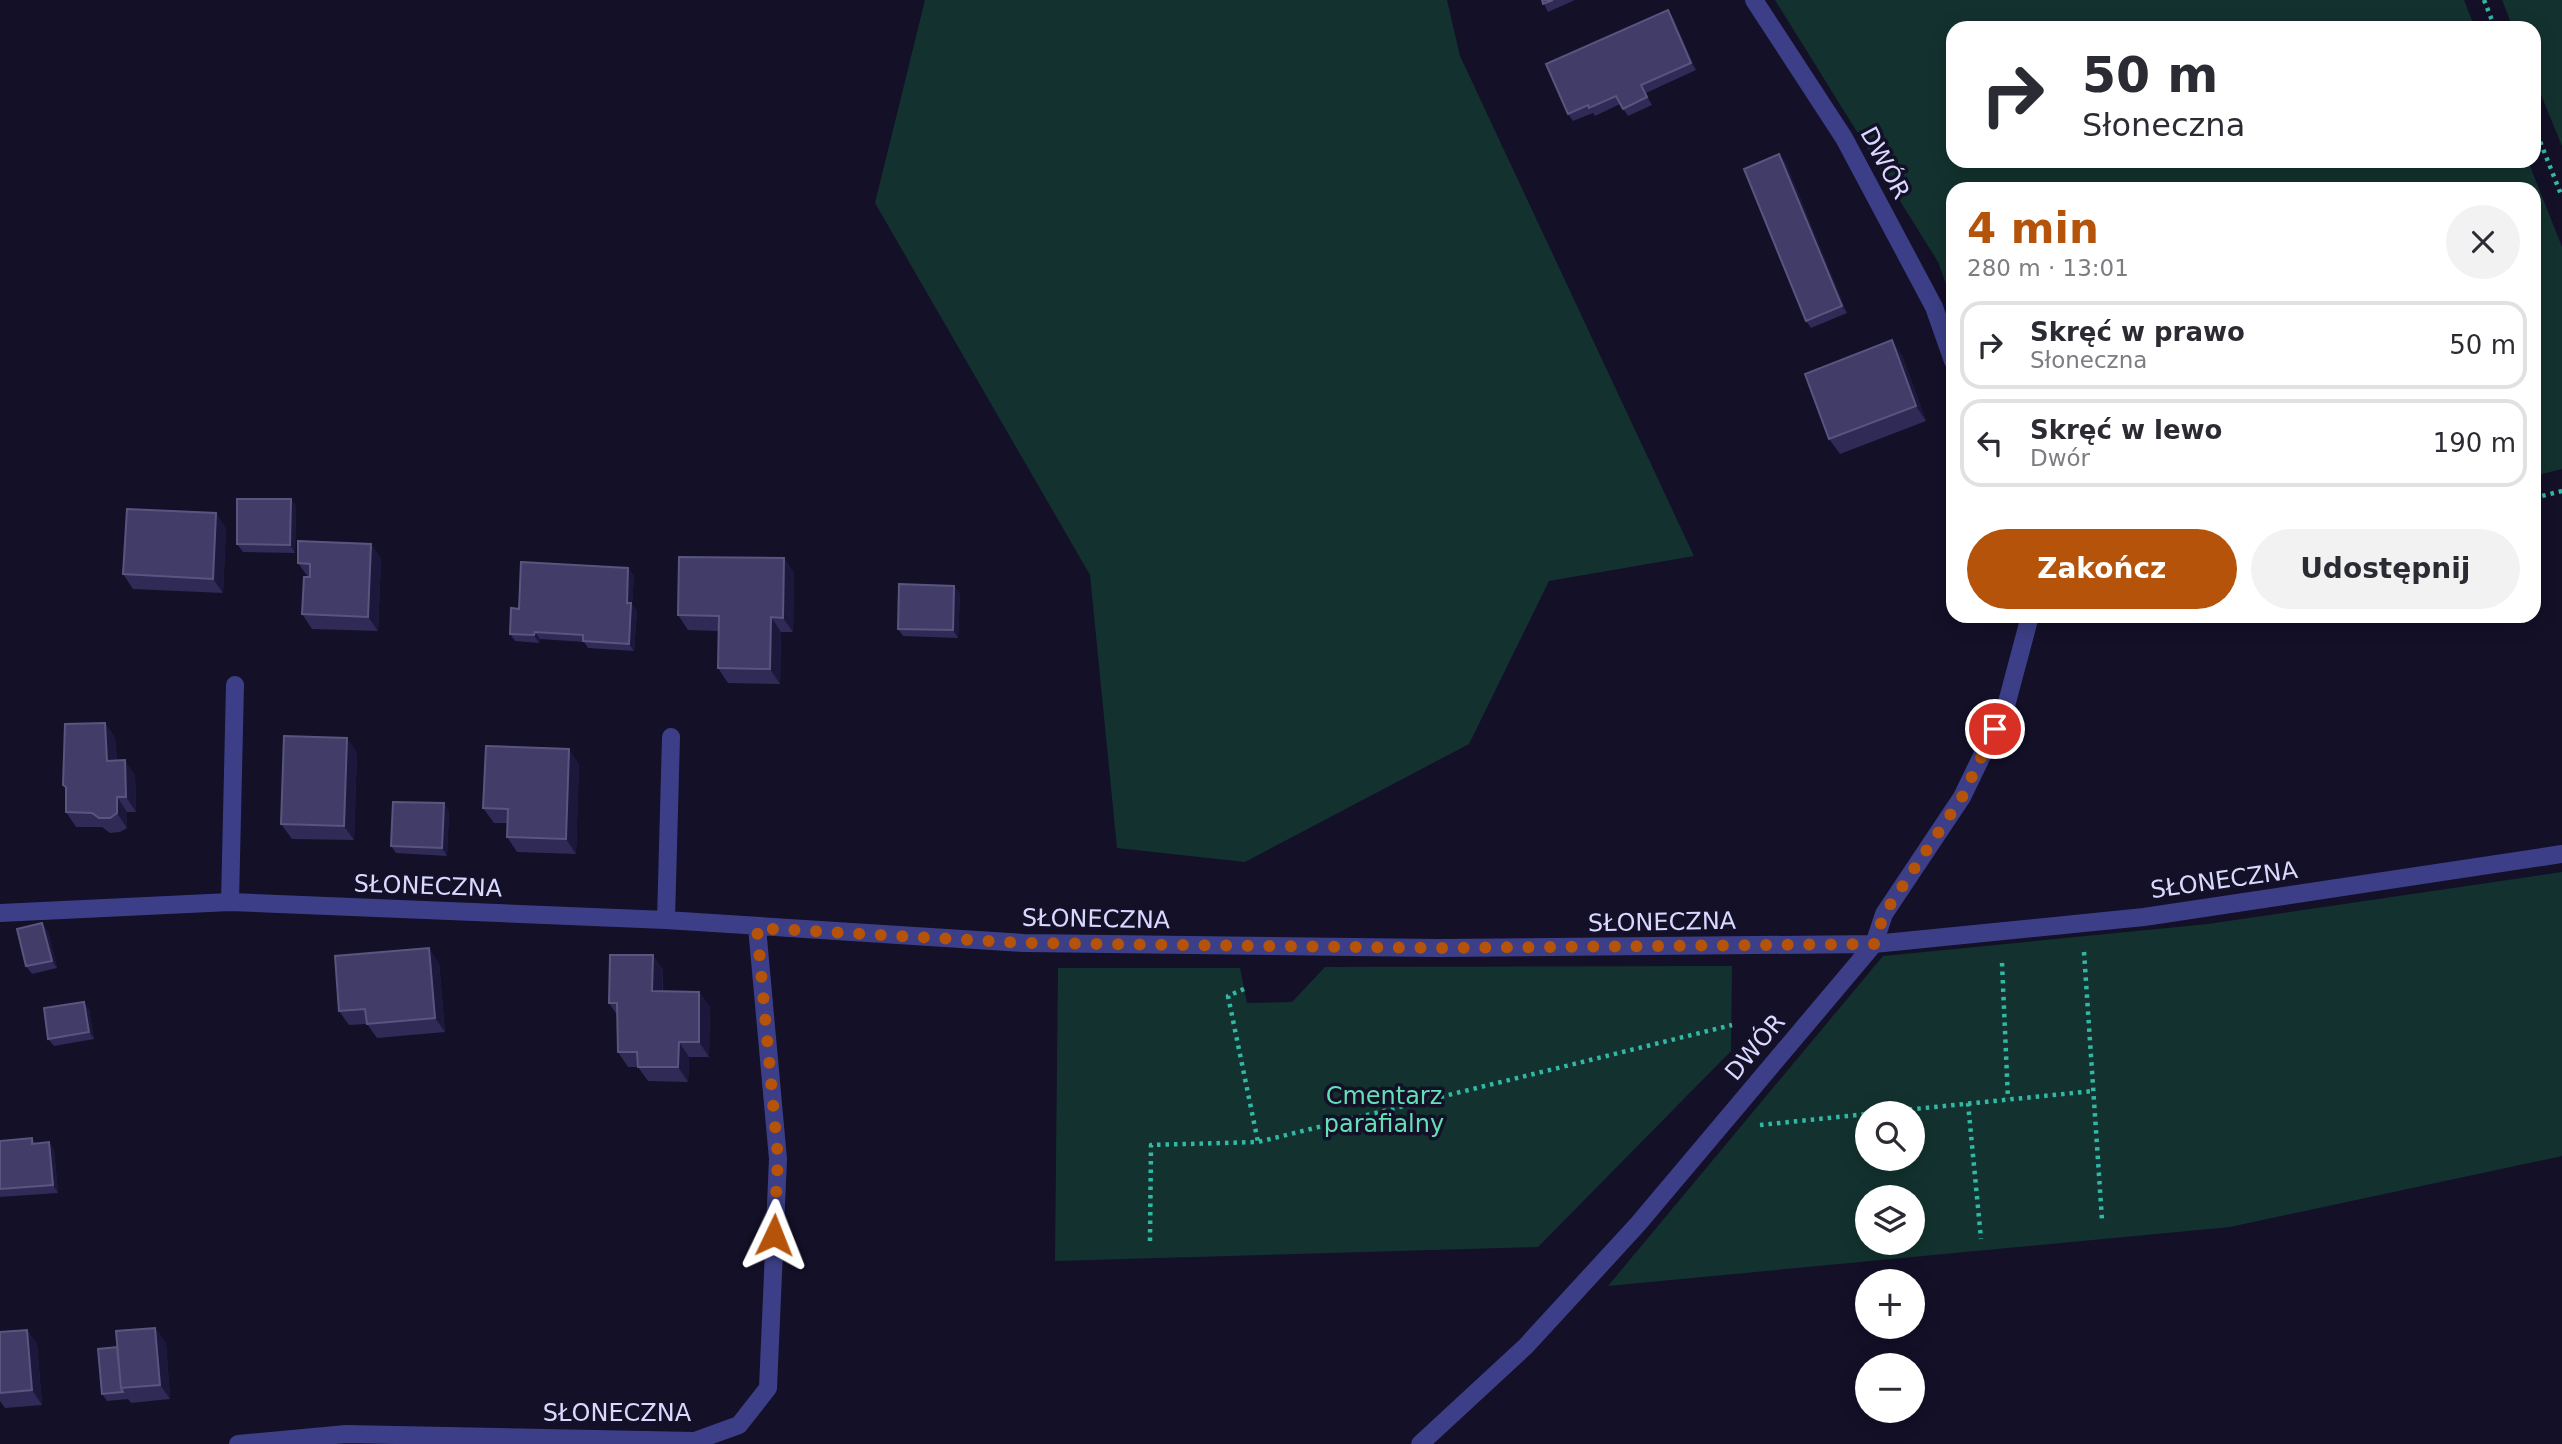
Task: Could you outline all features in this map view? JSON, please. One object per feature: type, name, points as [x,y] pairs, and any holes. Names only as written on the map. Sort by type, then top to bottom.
[{"type":"street","name":"DWÓR","points":[[1754,0],[1844,138],[1934,307],[1946,341]]},
{"type":"street","name":"DWÓR","points":[[1420,1444],[1526,1346],[1638,1224],[1874,944],[1884,914],[1962,797],[1995,729],[2006,706],[2028,623]]},
{"type":"street","points":[[230,902],[235,685]]},
{"type":"street","points":[[666,920],[671,737]]},
{"type":"street","name":"SŁONECZNA","points":[[0,914],[230,902],[666,920],[757,928],[1024,943],[1438,948],[1874,944],[2144,917],[2562,854]]},
{"type":"street","name":"SŁONECZNA","points":[[238,1444],[346,1434],[695,1441],[739,1425],[768,1388],[778,1158],[757,928]]},
{"type":"path","points":[[2484,0],[2492,21]]},
{"type":"path","points":[[2541,144],[2562,197]]},
{"type":"path","points":[[2541,496],[2562,491]]},
{"type":"path","points":[[2084,950],[2102,1220]]},
{"type":"path","points":[[2003,963],[2008,1099]]},
{"type":"path","points":[[1244,989],[1228,996],[1258,1142]]},
{"type":"path","points":[[1150,1241],[1151,1145],[1258,1142],[1732,1025]]},
{"type":"path","points":[[1925,1108],[2093,1091]]},
{"type":"path","points":[[1968,1104],[1981,1239]]},
{"type":"path","points":[[1754,1129],[1761,1125],[1855,1115]]},
{"type":"green space","points":[[925,0],[1447,0],[1460,56],[1694,556],[1549,581],[1469,744],[1245,862],[1117,848],[1090,575],[875,203]]},
{"type":"green space","points":[[1775,0],[2464,0],[2472,21],[1946,21],[1946,168],[2531,168],[2536,182],[1946,182],[1946,284],[1938,262]]},
{"type":"green space","points":[[2502,0],[2562,0],[2562,146],[2541,95],[2541,21],[2510,21]]},
{"type":"green space","points":[[2541,194],[2562,247],[2562,469],[2541,474]]},
{"type":"green space","points":[[2562,872],[2562,1156],[2230,1227],[1608,1286],[1883,956],[2208,924]]},
{"type":"green space","name":"Cmentarz parafialny","points":[[1732,966],[1731,1051],[1538,1247],[1055,1261],[1058,968],[1240,968],[1247,1003],[1292,1002],[1325,967]]},
{"type":"building","points":[[1668,10],[1691,63],[1641,85],[1647,97],[1623,109],[1616,96],[1568,114],[1546,64]]},
{"type":"building","points":[[1779,154],[1842,306],[1806,321],[1744,169]]},
{"type":"building","points":[[1892,340],[1916,406],[1829,439],[1805,374]]},
{"type":"building","points":[[237,499],[291,499],[290,545],[237,544]]},
{"type":"building","points":[[127,509],[216,513],[213,579],[123,574]]},
{"type":"building","points":[[298,541],[371,544],[368,617],[302,614],[304,577],[310,577],[310,564],[298,563]]},
{"type":"building","points":[[679,557],[784,558],[783,618],[771,617],[770,669],[718,668],[719,616],[678,615]]},
{"type":"building","points":[[521,562],[628,568],[627,603],[631,603],[629,644],[583,641],[583,635],[535,632],[534,635],[510,634],[511,608],[519,609]]},
{"type":"building","points":[[899,584],[954,586],[953,630],[898,629]]},
{"type":"building","points":[[105,723],[107,761],[125,760],[126,797],[117,797],[117,813],[110,818],[99,818],[92,813],[66,812],[66,787],[63,785],[65,724]]},
{"type":"building","points":[[284,736],[347,738],[344,826],[281,824]]},
{"type":"building","points":[[486,746],[569,749],[566,839],[507,837],[508,809],[483,808]]},
{"type":"building","points":[[393,802],[444,803],[442,848],[391,846]]},
{"type":"building","points":[[42,923],[52,961],[26,966],[17,929]]},
{"type":"building","points":[[429,948],[435,1018],[367,1024],[365,1009],[339,1011],[335,956]]},
{"type":"building","points":[[610,955],[653,955],[652,991],[699,992],[699,1042],[679,1042],[678,1067],[638,1067],[637,1052],[618,1052],[617,1003],[609,1003]]},
{"type":"building","points":[[84,1002],[89,1032],[48,1039],[44,1008]]},
{"type":"building","points":[[32,1138],[32,1144],[49,1142],[53,1185],[0,1189],[0,1141]]},
{"type":"building","points":[[155,1328],[160,1385],[121,1388],[116,1331]]},
{"type":"building","points":[[27,1330],[32,1390],[0,1393],[0,1332]]},
{"type":"building","points":[[117,1347],[123,1392],[102,1394],[98,1349]]},
{"type":"route","points":[[774,1235],[778,1158],[757,928],[1024,943],[1438,948],[1874,944],[1884,914],[1962,797],[1995,729]]}]
